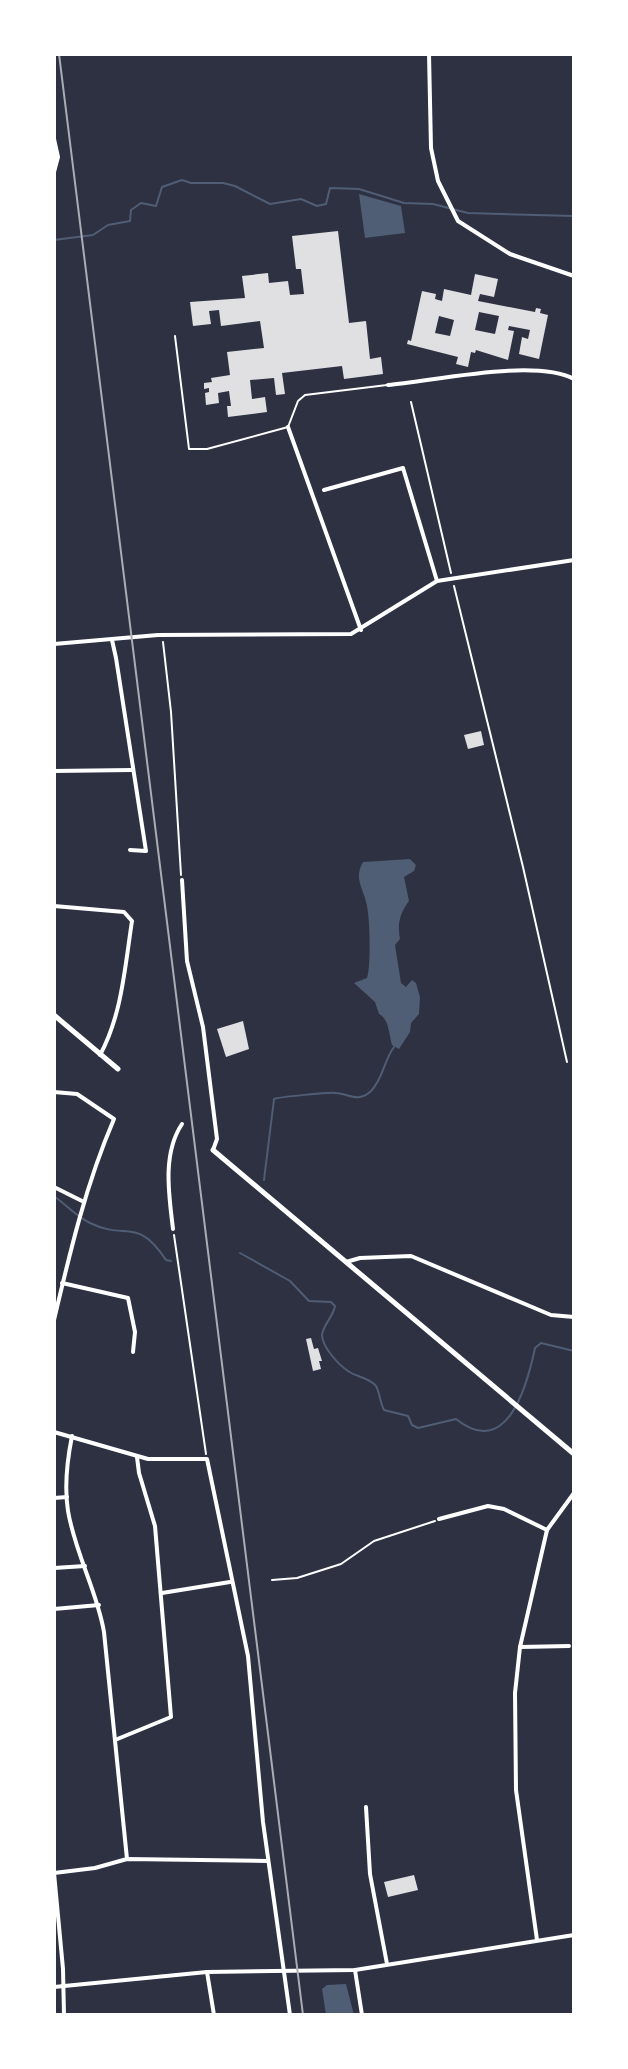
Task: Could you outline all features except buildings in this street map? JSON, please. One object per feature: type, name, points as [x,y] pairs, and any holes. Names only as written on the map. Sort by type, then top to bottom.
[{"type":"street","points":[[429,54],[431,148],[438,181],[458,221],[510,254],[574,276]]},
{"type":"street","points":[[54,139],[58,157],[55,171]]},
{"type":"street","points":[[388,385],[517,370],[574,379]]},
{"type":"street","points":[[288,427],[361,630]]},
{"type":"street","points":[[324,490],[403,468],[437,581]]},
{"type":"street","points":[[54,644],[160,635],[351,634],[437,581],[574,560]]},
{"type":"street","points":[[114,640],[146,851],[130,850]]},
{"type":"street","points":[[54,771],[132,770]]},
{"type":"street","points":[[182,880],[187,961],[201,1016],[217,1139],[213,1150],[574,1454]]},
{"type":"street","points":[[54,906],[124,912],[132,921],[118,1009],[110,1038],[100,1055]]},
{"type":"street","points":[[54,1015],[118,1069]]},
{"type":"street","points":[[54,1092],[77,1094],[114,1119],[81,1211],[54,1320]]},
{"type":"street","points":[[173,1229],[169,1169],[171,1146],[182,1124]]},
{"type":"street","points":[[54,1187],[84,1202]]},
{"type":"street","points":[[346,1262],[360,1258],[411,1256],[551,1315],[574,1317]]},
{"type":"street","points":[[62,1283],[128,1298],[135,1332],[133,1352]]},
{"type":"street","points":[[54,1290],[61,1292]]},
{"type":"street","points":[[54,1432],[137,1457],[207,1459],[248,1656],[268,1861],[290,2015]]},
{"type":"street","points":[[72,1435],[67,1462],[68,1513],[99,1605],[127,1859]]},
{"type":"street","points":[[115,1740],[171,1717],[155,1526],[137,1457]]},
{"type":"street","points":[[537,1940],[514,1756],[515,1693],[520,1647],[547,1530],[574,1493]]},
{"type":"street","points":[[54,1498],[67,1497]]},
{"type":"street","points":[[439,1519],[488,1506],[504,1509],[547,1530]]},
{"type":"street","points":[[54,1568],[85,1566]]},
{"type":"street","points":[[162,1593],[231,1582]]},
{"type":"street","points":[[54,1609],[99,1605]]},
{"type":"street","points":[[520,1647],[569,1646]]},
{"type":"street","points":[[366,1807],[370,1874],[387,1964]]},
{"type":"street","points":[[64,2015],[54,1872],[95,1868],[127,1859],[268,1861]]},
{"type":"street","points":[[54,1987],[207,1972],[355,1970],[574,1935]]},
{"type":"street","points":[[355,1970],[362,2015]]},
{"type":"street","points":[[207,1972],[214,2015]]},
{"type":"lane","points":[[175,336],[189,449],[207,449],[288,427],[298,401],[305,395],[388,385]]},
{"type":"path","points":[[411,402],[522,861],[567,1062]]},
{"type":"path","points":[[160,635],[171,712],[182,880]]},
{"type":"path","points":[[173,1229],[207,1459]]},
{"type":"path","points":[[272,1580],[297,1578],[341,1564],[374,1541],[439,1519]]},
{"type":"water","points":[[359,194],[401,206],[405,233],[365,238]]},
{"type":"water","points":[[410,859],[416,865],[414,871],[404,877],[409,901],[401,914],[400,939],[395,945],[401,983],[406,987],[412,980],[420,997],[419,1014],[411,1023],[410,1032],[399,1049],[392,1045],[387,1023],[379,1014],[375,1002],[354,983],[367,978],[370,943],[366,900],[359,874],[363,862]]},
{"type":"water","points":[[346,1984],[354,2015],[326,2015],[322,1989],[327,1985]]},
{"type":"waterway","points":[[54,240],[93,235],[108,225],[130,221],[131,210],[141,203],[156,206],[162,187],[182,180],[235,186],[270,204],[301,199],[317,206],[326,204],[330,188],[359,189],[404,203],[433,204],[468,213],[574,216]]},
{"type":"waterway","points":[[264,1180],[274,1099],[332,1093],[354,1097],[367,1095],[375,1086],[394,1047]]},
{"type":"waterway","points":[[54,1196],[90,1223],[147,1238],[166,1260],[171,1261]]},
{"type":"waterway","points":[[240,1253],[290,1281],[309,1301],[331,1302],[335,1306],[322,1335],[328,1350],[348,1371],[376,1386],[384,1410],[408,1416],[412,1425],[418,1428],[456,1419],[474,1429],[489,1431],[501,1425],[512,1413],[520,1398],[535,1348],[541,1343],[574,1351]]},
{"type":"railway","points":[[59,54],[303,2015]]}]
